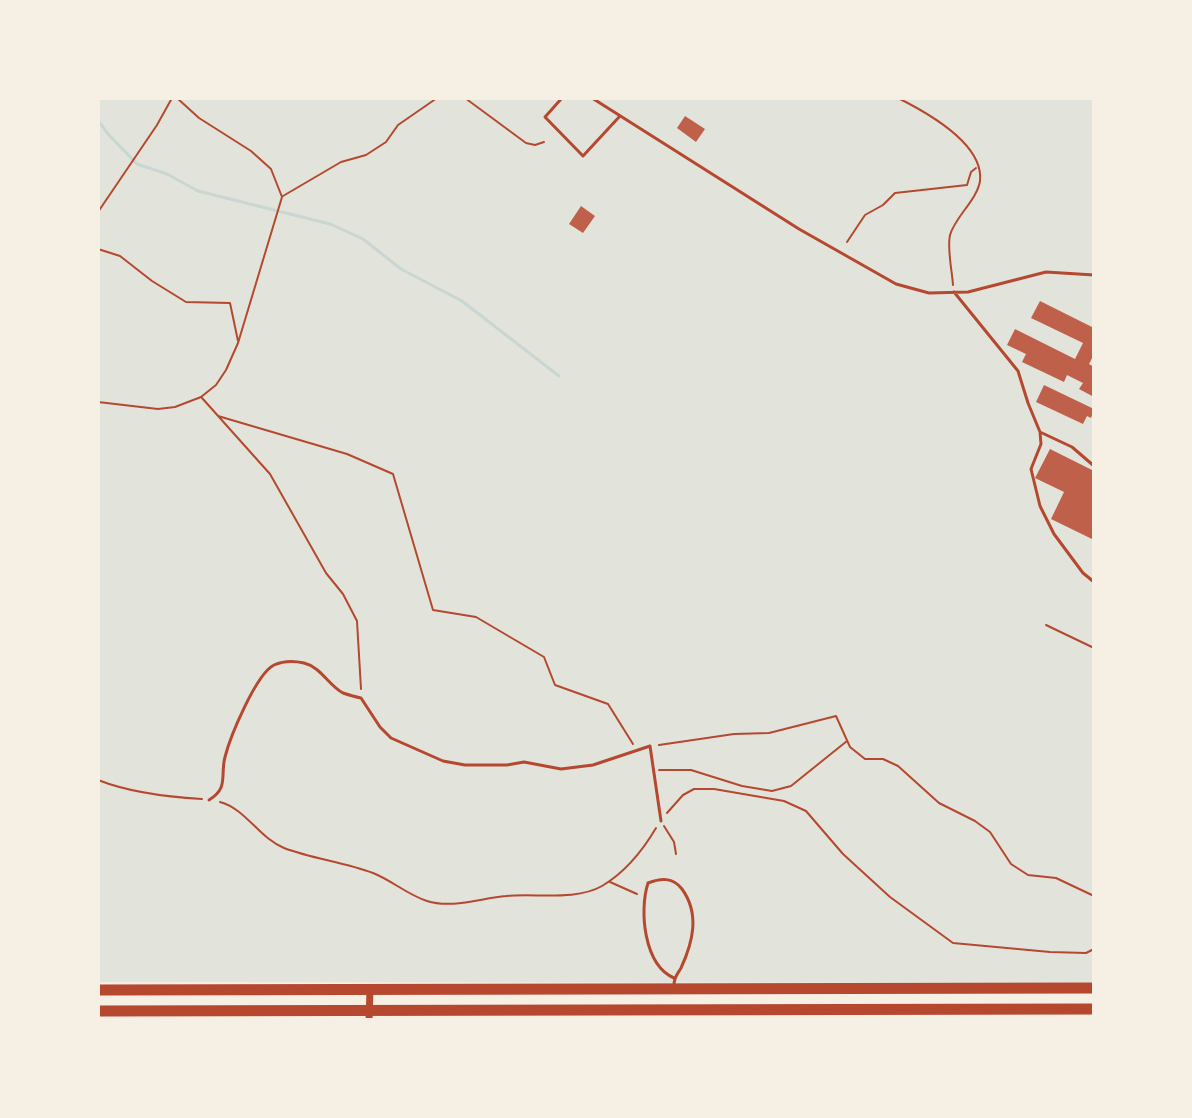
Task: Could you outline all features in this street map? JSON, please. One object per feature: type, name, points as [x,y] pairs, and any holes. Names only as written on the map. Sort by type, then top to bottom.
[{"type":"main road","points":[[98,990],[370,990],[674,984],[837,989],[1094,988]]},
{"type":"main road","points":[[98,1011],[368,1016],[1088,1013]]},
{"type":"street","points":[[368,1016],[370,990]]},
{"type":"lane","points":[[562,98],[545,117],[583,156],[620,116]]},
{"type":"lane","points":[[592,98],[799,229],[896,284],[929,293],[968,292],[1046,272],[1094,275]]},
{"type":"lane","points":[[954,292],[1018,371],[1040,432],[1041,444],[1031,469],[1040,506],[1054,534],[1083,573],[1094,582]]},
{"type":"lane","points":[[1040,432],[1072,447],[1094,466]]},
{"type":"lane","points":[[209,800],[218,794],[224,784],[223,762],[230,738],[262,675],[272,666],[284,662],[307,663],[342,692],[361,698],[391,738],[443,761],[507,765],[524,762],[561,769],[593,765],[650,746],[661,821]]},
{"type":"lane","points":[[658,879],[680,885],[694,913],[691,938],[674,984],[663,974],[653,956],[642,917],[643,897],[648,883],[658,879]]},
{"type":"lane","points":[[837,989],[837,1015]]},
{"type":"path","points":[[98,212],[172,98]]},
{"type":"path","points":[[98,402],[158,409],[175,407],[201,397],[216,385],[238,343],[282,197],[271,169],[251,151],[199,118],[177,98]]},
{"type":"path","points":[[282,197],[341,162],[366,155],[386,142],[398,125],[437,98]]},
{"type":"path","points":[[465,98],[526,143],[536,145],[544,142]]},
{"type":"path","points":[[898,98],[963,141],[975,154],[980,182],[950,236],[954,292]]},
{"type":"path","points":[[847,242],[865,215],[883,205],[895,193],[967,185],[971,172],[977,167]]},
{"type":"path","points":[[98,249],[120,256],[186,302],[230,303],[238,343]]},
{"type":"path","points":[[201,397],[270,474],[326,573],[350,607],[357,621],[361,698]]},
{"type":"path","points":[[218,416],[347,454],[393,474],[433,610],[476,617],[544,657],[555,685],[608,704],[637,750]]},
{"type":"path","points":[[1046,625],[1094,648]]},
{"type":"path","points":[[650,746],[734,734],[769,733],[836,716],[847,741],[865,759],[883,759],[898,766],[939,803],[975,821],[990,832],[1011,864],[1028,875],[1056,878],[1094,896]]},
{"type":"path","points":[[653,770],[691,770],[742,786],[772,791],[791,786],[847,741]]},
{"type":"path","points":[[98,780],[170,798],[226,804],[244,816],[265,838],[283,848],[371,872],[427,902],[458,903],[599,888],[646,845],[683,795],[694,789],[714,789],[784,801],[806,811],[843,854],[890,897],[953,943],[1050,952],[1086,953],[1094,949]]},
{"type":"path","points":[[661,821],[674,842],[676,854]]},
{"type":"path","points":[[609,881],[643,897]]},
{"type":"shaded area","points":[[98,98],[1094,98],[1094,983],[98,982]]},
{"type":"building","points":[[685,116],[705,129],[696,142],[677,128]]},
{"type":"building","points":[[581,206],[595,216],[583,233],[569,224]]},
{"type":"building","points":[[1040,301],[1094,328],[1094,354],[1089,364],[1094,367],[1094,397],[1079,389],[1083,383],[1067,375],[1064,382],[1022,362],[1026,354],[1007,345],[1015,329],[1075,359],[1083,343],[1031,318]]},
{"type":"building","points":[[1044,385],[1094,409],[1091,418],[1087,416],[1083,424],[1036,402]]},
{"type":"building","points":[[1050,449],[1094,471],[1094,540],[1051,519],[1064,492],[1035,478]]},
{"type":"waterway","points":[[98,106],[99,98]]},
{"type":"waterway","points":[[98,120],[137,164],[167,174],[198,191],[330,224],[363,239],[401,269],[462,301],[559,376]]}]
